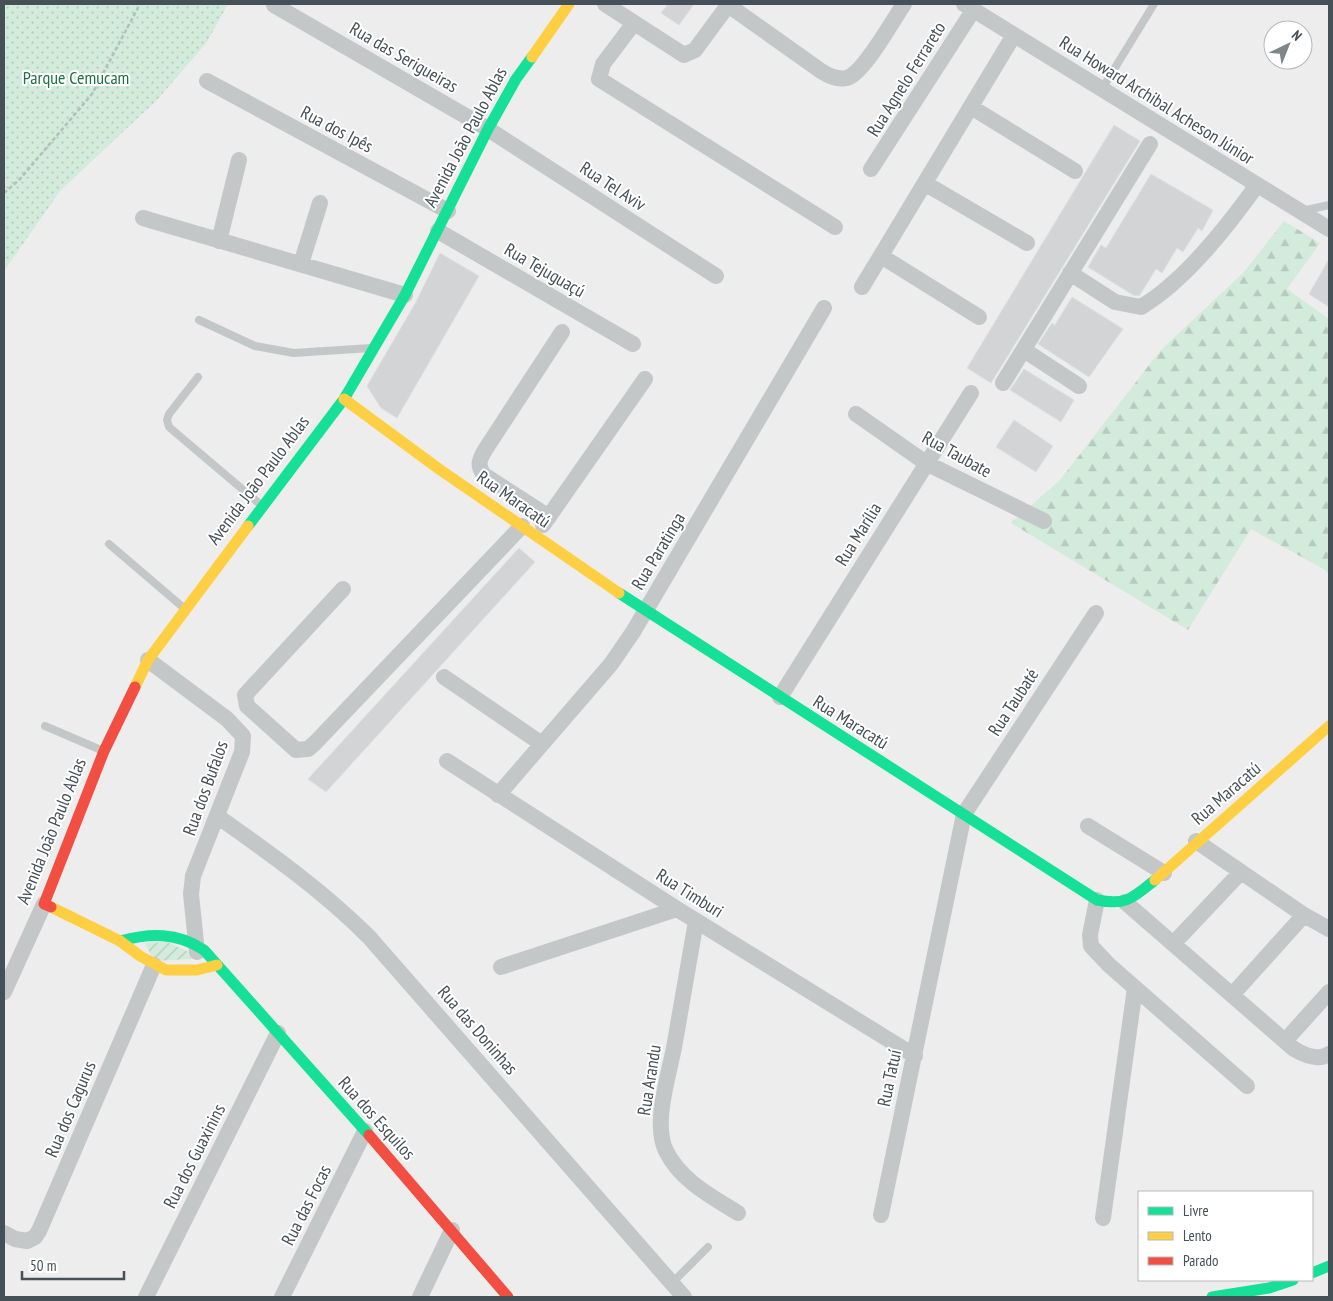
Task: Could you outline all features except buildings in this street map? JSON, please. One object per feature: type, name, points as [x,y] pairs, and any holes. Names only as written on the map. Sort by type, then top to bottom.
[{"type":"street","name":"Avenida João Paulo Ablas","points":[[4,992],[44,904],[104,751],[148,660],[344,399],[376,348],[405,295],[488,129],[516,79],[569,4]]},
{"type":"street","points":[[605,4],[680,54],[688,54],[695,50],[729,5],[821,71],[837,78],[848,78],[861,67],[904,4]]},
{"type":"street","name":"Rua das Serigueiras","points":[[274,5],[488,129]]},
{"type":"street","name":"Rua Howard Archibal Acheson Júnior","points":[[969,7],[1329,229]]},
{"type":"street","name":"Rua Agnelo Ferrareto","points":[[871,169],[969,7]]},
{"type":"street","points":[[634,23],[603,64],[599,74],[603,82],[835,227]]},
{"type":"street","points":[[862,287],[926,184],[1014,35]]},
{"type":"street","name":"Rua dos Ipês","points":[[207,81],[448,211]]},
{"type":"street","points":[[971,107],[1075,171]]},
{"type":"street","name":"Rua Tel Aviv","points":[[488,129],[716,276]]},
{"type":"street","points":[[1003,383],[1150,144]]},
{"type":"street","points":[[219,240],[239,160]]},
{"type":"street","points":[[926,184],[1026,243]]},
{"type":"street","points":[[1070,274],[1115,302],[1129,307],[1141,307],[1155,299],[1213,243],[1257,185]]},
{"type":"street","points":[[301,264],[320,203]]},
{"type":"street","points":[[143,218],[405,295]]},
{"type":"street","name":"Rua Tejuguaçú","points":[[438,231],[633,344]]},
{"type":"street","points":[[881,256],[979,317]]},
{"type":"street","name":"Rua Paratinga","points":[[498,795],[611,664],[645,611],[824,308]]},
{"type":"street","points":[[549,517],[484,475],[479,464],[485,450],[562,332]]},
{"type":"street","points":[[1024,350],[1080,386]]},
{"type":"street","points":[[343,589],[245,695],[247,706],[296,750],[308,749],[314,744],[529,531],[549,517],[645,379]]},
{"type":"street","name":"Rua Marília","points":[[780,697],[971,393]]},
{"type":"street","name":"Rua Maracatú","points":[[344,399],[645,611],[1097,900],[1116,904],[1125,902],[1164,873],[1196,841],[1329,726]]},
{"type":"street","name":"Rua Taubate","points":[[856,414],[926,463],[1044,521]]},
{"type":"street","name":"Rua Taubaté","points":[[964,814],[1096,613]]},
{"type":"street","name":"Rua dos Bufalos","points":[[148,660],[227,719],[243,736],[242,752],[193,876],[191,894],[198,970]]},
{"type":"street","points":[[444,677],[542,744]]},
{"type":"street","name":"Rua Timburi","points":[[447,761],[696,921],[915,1056]]},
{"type":"street","name":"Rua Tatuí","points":[[881,1215],[964,814]]},
{"type":"street","name":"Rua das Doninhas","points":[[217,816],[294,870],[339,907],[369,938],[684,1297]]},
{"type":"street","points":[[1088,826],[1164,873]]},
{"type":"street","points":[[1196,841],[1304,915],[1329,929]]},
{"type":"street","points":[[1173,944],[1241,872]]},
{"type":"street","points":[[1097,900],[1090,935],[1091,946],[1109,965],[1246,1086]]},
{"type":"street","points":[[1125,902],[1302,1054],[1319,1057],[1329,1054]]},
{"type":"street","points":[[44,904],[120,940],[154,965],[176,971],[198,970],[217,965]]},
{"type":"street","points":[[501,967],[677,909]]},
{"type":"street","points":[[1232,995],[1304,915]]},
{"type":"street","name":"Rua Arandu","points":[[696,921],[672,1057],[663,1095],[661,1128],[665,1150],[675,1166],[695,1187],[738,1213]]},
{"type":"street","name":"Rua dos Esquilos","points":[[120,940],[153,934],[176,935],[196,944],[366,1131],[508,1297]]},
{"type":"street","name":"Rua dos Cagurus","points":[[4,1233],[15,1239],[27,1241],[35,1237],[39,1231],[154,965]]},
{"type":"street","points":[[1103,1218],[1135,988]]},
{"type":"street","points":[[1285,1041],[1329,992]]},
{"type":"street","name":"Rua dos Guaxinins","points":[[146,1297],[278,1033]]},
{"type":"street","name":"Rua das Focas","points":[[282,1297],[366,1131]]},
{"type":"street","points":[[420,1297],[452,1230]]},
{"type":"street","points":[[1313,1273],[1329,1266]]},
{"type":"street","points":[[1212,1297],[1269,1292],[1291,1281]]},
{"type":"lane","points":[[1102,89],[1154,4]]},
{"type":"lane","points":[[1300,212],[1329,206]]},
{"type":"lane","points":[[199,320],[255,346],[294,353],[376,348]]},
{"type":"lane","points":[[198,377],[169,414],[167,420],[169,427],[262,506]]},
{"type":"lane","points":[[109,544],[185,609]]},
{"type":"lane","points":[[46,726],[104,751]]},
{"type":"lane","points":[[672,1283],[708,1247]]},
{"type":"path","points":[[4,193],[20,179],[92,94],[140,4]]},
{"type":"green space","name":"Parque Cemucam","points":[[4,4],[228,4],[207,42],[158,99],[60,191],[4,271]]},
{"type":"green space","points":[[1284,221],[1320,243],[1287,289],[1329,319],[1329,575],[1325,570],[1251,529],[1188,630],[1011,523],[1060,480],[1160,351],[1244,272]]},
{"type":"green space","points":[[167,942],[191,953],[191,959],[154,961],[145,943]]},
{"type":"traffic: fast","points":[[248,526],[344,399],[405,295],[488,129],[516,79],[532,57]]},
{"type":"traffic: fast","points":[[619,593],[1097,900],[1115,902],[1129,899],[1155,880]]},
{"type":"traffic: fast","points":[[120,941],[142,936],[173,937],[194,944],[204,950],[369,1135]]},
{"type":"traffic: fast","points":[[1313,1273],[1329,1266]]},
{"type":"traffic: fast","points":[[1212,1297],[1269,1288],[1290,1281]]},
{"type":"traffic: slow","points":[[532,57],[569,4]]},
{"type":"traffic: slow","points":[[344,399],[439,469],[619,593]]},
{"type":"traffic: slow","points":[[135,687],[148,660],[248,526]]},
{"type":"traffic: slow","points":[[1155,880],[1329,726]]},
{"type":"traffic: slow","points":[[51,907],[120,941],[140,956],[166,970],[197,970],[217,965]]},
{"type":"traffic: jam","points":[[51,907],[44,904],[104,751],[135,687]]},
{"type":"traffic: jam","points":[[369,1135],[508,1297]]}]
